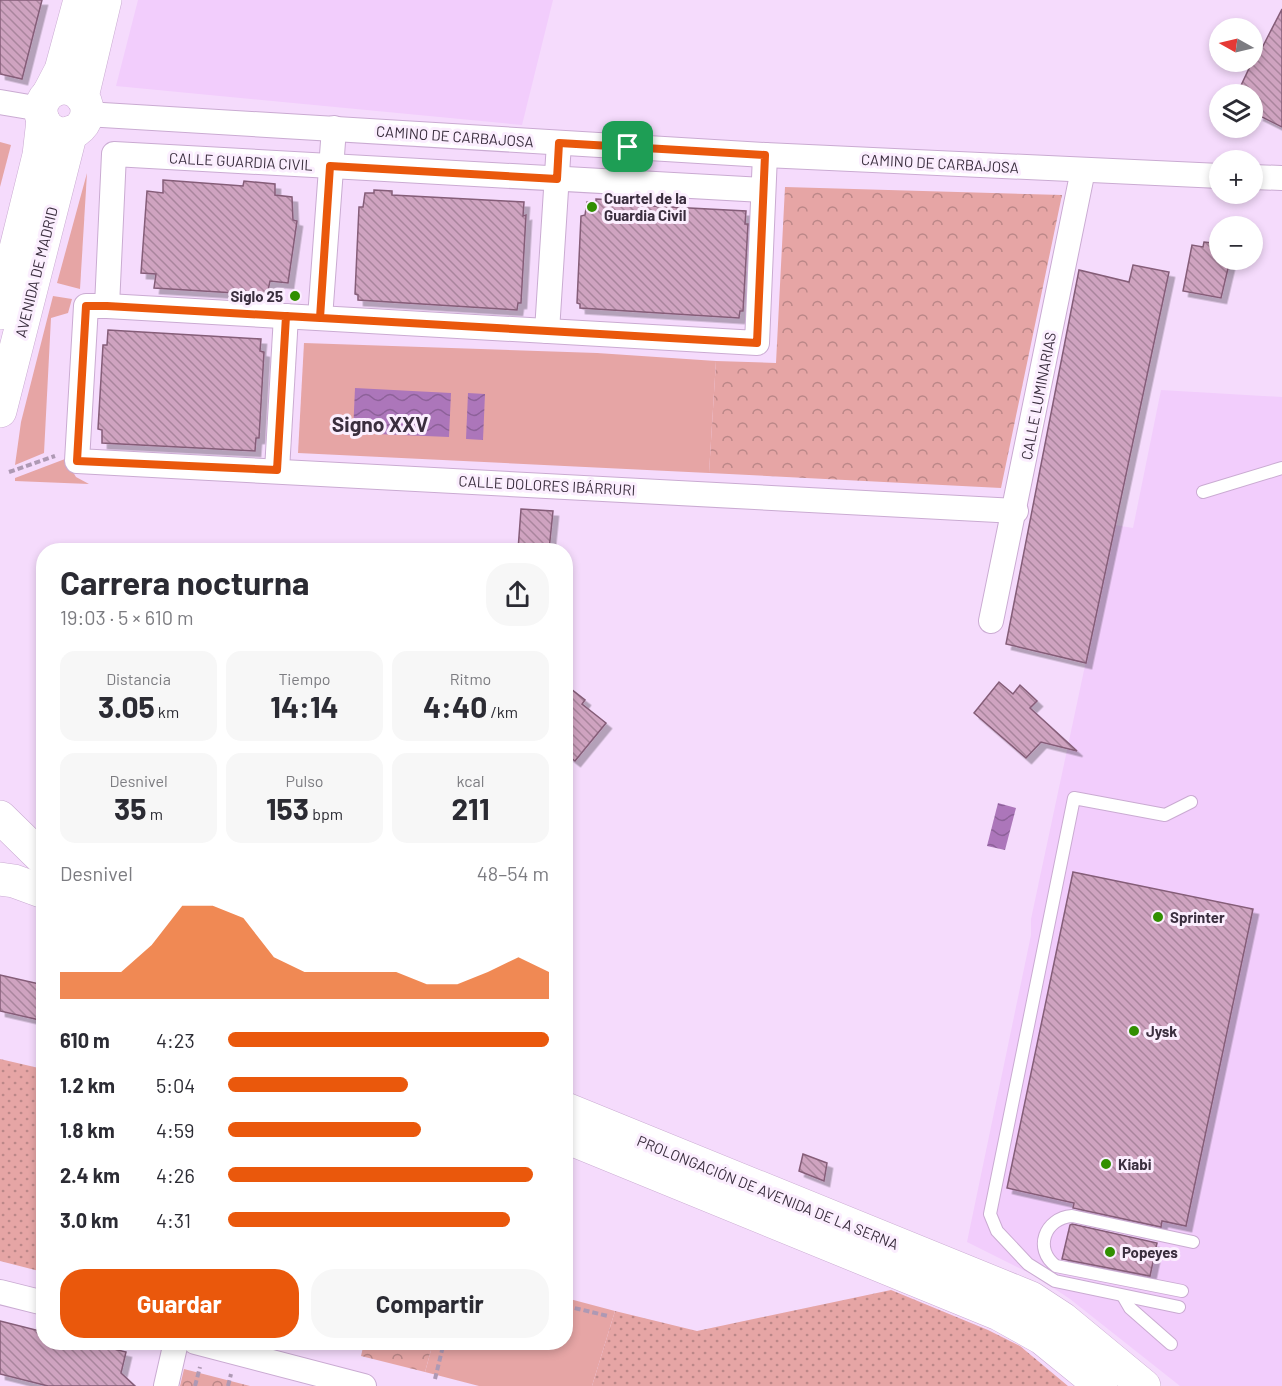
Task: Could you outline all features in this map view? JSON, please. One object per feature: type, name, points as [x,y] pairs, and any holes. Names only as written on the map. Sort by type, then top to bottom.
[{"type":"main road","name":"AVENIDA DE MADRID","points":[[0,411],[62,111],[61,70],[80,0]]},
{"type":"main road","name":"AVENIDA DE MADRID","points":[[0,313],[39,155],[62,111],[105,0]]},
{"type":"main road","points":[[0,817],[36,852]]},
{"type":"main road","points":[[0,879],[14,881],[36,889]]},
{"type":"main road","name":"PROLONGACIÓN DE AVENIDA DE LA SERNA","points":[[573,1112],[967,1285]]},
{"type":"main road","name":"PROLONGACIÓN DE AVENIDA DE LA SERNA","points":[[573,1140],[967,1285]]},
{"type":"main road","points":[[967,1285],[999,1314],[1042,1338],[1101,1386]]},
{"type":"main road","points":[[967,1285],[1031,1298],[1144,1386]]},
{"type":"street","name":"CAMINO DE CARBAJOSA","points":[[0,102],[62,111],[559,143],[1209,176]]},
{"type":"street","points":[[320,318],[334,128]]},
{"type":"street","points":[[547,331],[559,143]]},
{"type":"street","name":"CALLE GUARDIA CIVIL","points":[[107,306],[114,154],[763,190]]},
{"type":"street","points":[[78,454],[86,306],[757,343],[765,155]]},
{"type":"street","name":"CALLE LUMINARIAS","points":[[991,621],[1016,511],[1083,170]]},
{"type":"street","points":[[1263,177],[1282,178]]},
{"type":"street","points":[[277,470],[286,316]]},
{"type":"street","name":"CALLE DOLORES IBÁRRURI","points":[[78,454],[277,470],[1016,511]]},
{"type":"street","points":[[0,1292],[36,1301]]},
{"type":"street","points":[[166,1386],[174,1350]]},
{"type":"street","points":[[219,1350],[243,1358],[364,1386]]},
{"type":"lane","points":[[1203,492],[1282,468]]},
{"type":"lane","points":[[1179,1307],[1055,1281],[1028,1264],[997,1231],[990,1214],[1074,798],[1165,815],[1191,802]]},
{"type":"lane","points":[[1182,1291],[1056,1266],[1048,1260],[1043,1249],[1045,1231],[1060,1217],[1072,1216],[1193,1242]]},
{"type":"lane","points":[[1123,1296],[1130,1308],[1171,1344]]},
{"type":"path","points":[[9,472],[78,454]]},
{"type":"path","points":[[573,1308],[608,1316]]},
{"type":"path","points":[[435,1379],[442,1350]]},
{"type":"path","points":[[228,1386],[243,1358]]},
{"type":"path","points":[[195,1386],[200,1366]]},
{"type":"shaded area","points":[[138,0],[553,0],[522,125],[116,86]]},
{"type":"shaded area","points":[[1161,390],[1282,397],[1282,1386],[1180,1386],[1070,1299],[1035,1276],[967,1242],[1031,935],[1031,919],[1115,525],[1133,528]]},
{"type":"green space","points":[[0,142],[11,145],[0,187]]},
{"type":"green space","points":[[87,173],[80,289],[57,283]]},
{"type":"green space","points":[[785,187],[1062,195],[1001,488],[709,473],[716,361],[776,363]]},
{"type":"green space","points":[[53,296],[72,299],[68,313],[51,318],[44,453],[15,465],[21,422]]},
{"type":"green space","points":[[304,343],[597,353],[716,361],[709,473],[298,453]]},
{"type":"green space","points":[[65,459],[76,477],[89,484],[15,481],[15,478]]},
{"type":"green space","points":[[0,1059],[36,1067],[36,1270],[0,1261]]},
{"type":"green space","points":[[891,1290],[988,1330],[1020,1346],[1068,1386],[592,1386],[615,1311],[697,1331]]},
{"type":"green space","points":[[573,1300],[615,1311],[592,1386],[479,1386],[425,1372],[431,1350],[573,1350]]},
{"type":"green space","points":[[362,1350],[431,1350],[425,1372],[361,1356]]},
{"type":"green space","points":[[184,1369],[250,1386],[180,1386]]},
{"type":"water","points":[[355,388],[451,393],[449,437],[353,433]]},
{"type":"water","points":[[468,393],[485,394],[483,440],[466,439]]},
{"type":"water","points":[[998,803],[1016,808],[1005,850],[987,846]]},
{"type":"building","points":[[0,0],[42,0],[22,79],[0,74]]},
{"type":"building","points":[[1282,9],[1282,127],[1263,118],[1263,84],[1242,84],[1247,72],[1263,72],[1263,46]]},
{"type":"building","points":[[163,180],[243,186],[244,181],[275,184],[275,195],[292,197],[293,220],[297,221],[288,283],[270,281],[267,295],[154,288],[156,274],[141,273],[147,191],[163,193]]},
{"type":"building","points":[[374,190],[392,191],[392,195],[524,202],[523,216],[526,215],[521,303],[518,303],[517,310],[358,300],[358,295],[355,294],[359,207],[363,207],[365,193],[374,193]]},
{"type":"building","points":[[596,199],[614,200],[614,204],[746,211],[745,224],[748,224],[743,311],[740,311],[739,318],[580,308],[580,304],[577,303],[581,216],[585,215],[587,202],[596,202]]},
{"type":"building","points":[[1204,242],[1209,243],[1209,270],[1228,270],[1221,298],[1183,291],[1192,245],[1203,247]]},
{"type":"building","points":[[1133,265],[1169,272],[1086,663],[1006,644],[1079,270],[1129,282]]},
{"type":"building","points":[[108,330],[261,339],[260,351],[264,352],[259,438],[256,438],[255,451],[102,443],[102,430],[98,429],[103,345],[107,345]]},
{"type":"building","points":[[521,509],[553,511],[550,543],[519,543]]},
{"type":"building","points":[[999,682],[1013,694],[1020,685],[1037,701],[1030,708],[1077,751],[1041,742],[1026,758],[974,713]]},
{"type":"building","points":[[573,691],[585,700],[582,704],[606,723],[575,761],[573,759]]},
{"type":"building","points":[[1073,872],[1253,909],[1186,1226],[1162,1221],[1161,1227],[1073,1208],[1074,1203],[1007,1188]]},
{"type":"building","points":[[0,975],[36,983],[36,1019],[0,1011]]},
{"type":"building","points":[[803,1154],[827,1163],[824,1181],[799,1171]]},
{"type":"building","name":"Popeyes","points":[[1072,1224],[1157,1243],[1150,1276],[1062,1259]]},
{"type":"building","points":[[0,1321],[36,1330],[36,1350],[118,1350],[126,1352],[121,1373],[135,1386],[48,1386],[0,1374]]},
{"type":"place","name":"Cuartel de la Guardia Civil","points":[[592,207]]},
{"type":"place","name":"Siglo 25","points":[[295,296]]},
{"type":"place","name":"Sprinter","points":[[1158,917]]},
{"type":"place","name":"Jysk","points":[[1134,1031]]},
{"type":"place","name":"Kiabi","points":[[1106,1164]]},
{"type":"place","name":"Popeyes","points":[[1110,1252]]},
{"type":"district","name":"Signo XXV","points":[[380,423]]},
{"type":"route","points":[[628,147],[559,143],[557,179],[330,166],[327,191],[320,318],[286,316],[107,306],[86,306],[77,461],[277,470],[286,316],[547,331],[757,343],[765,155],[628,147]]}]
